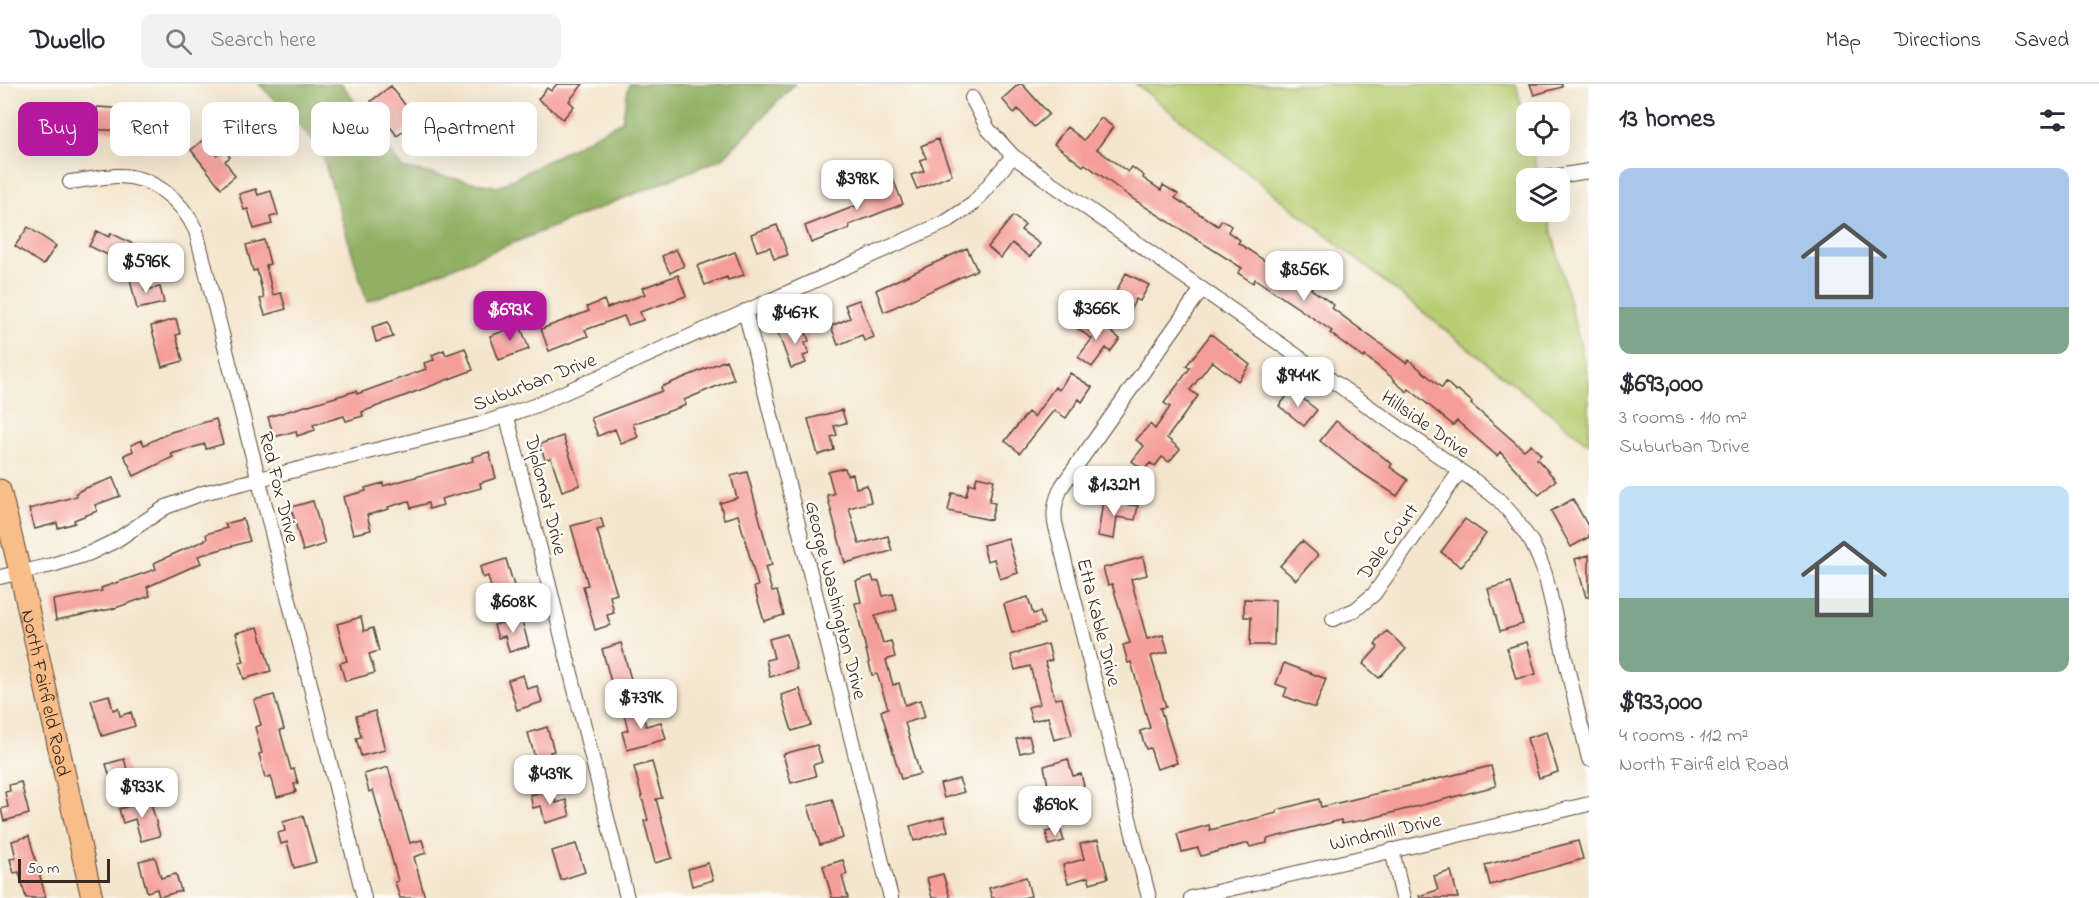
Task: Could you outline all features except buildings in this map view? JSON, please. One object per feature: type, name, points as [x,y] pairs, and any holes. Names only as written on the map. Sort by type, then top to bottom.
[{"type":"main road","name":"North Fairfield Road","points":[[0,490],[10,574],[92,898]]},
{"type":"street","name":"Hillside Drive","points":[[972,98],[988,129],[1013,156],[1460,471],[1498,500],[1514,517],[1532,543],[1545,574],[1589,759]]},
{"type":"street","name":"Suburban Drive","points":[[10,574],[52,565],[101,548],[153,514],[178,501],[507,417],[534,406],[955,218],[974,204],[1013,156]]},
{"type":"street","points":[[1570,174],[1589,171]]},
{"type":"street","name":"Red Fox Drive","points":[[70,182],[116,176],[144,181],[162,189],[173,198],[192,222],[206,266],[364,898]]},
{"type":"street","name":"Etta Kable Drive","points":[[1149,898],[1055,523],[1054,509],[1062,486],[1202,289]]},
{"type":"street","name":"George Washington Drive","points":[[745,311],[891,898]]},
{"type":"street","name":"Diplomat Drive","points":[[507,417],[627,898]]},
{"type":"street","name":"Dale Court","points":[[1333,619],[1355,610],[1374,594],[1460,471]]},
{"type":"street","name":"Windmill Drive","points":[[1191,898],[1589,804]]},
{"type":"street","points":[[1392,850],[1403,898]]},
{"type":"green space","points":[[259,84],[342,84],[355,102],[311,102],[311,138],[299,125],[299,102],[276,102]]},
{"type":"green space","points":[[629,84],[795,84],[723,158],[367,302],[323,156],[390,156],[390,151],[402,168],[498,187],[622,121]]},
{"type":"green space","points":[[1136,84],[1516,84],[1520,102],[1516,102],[1516,156],[1534,156],[1536,168],[1516,168],[1516,222],[1550,222],[1589,380],[1589,444]]}]
